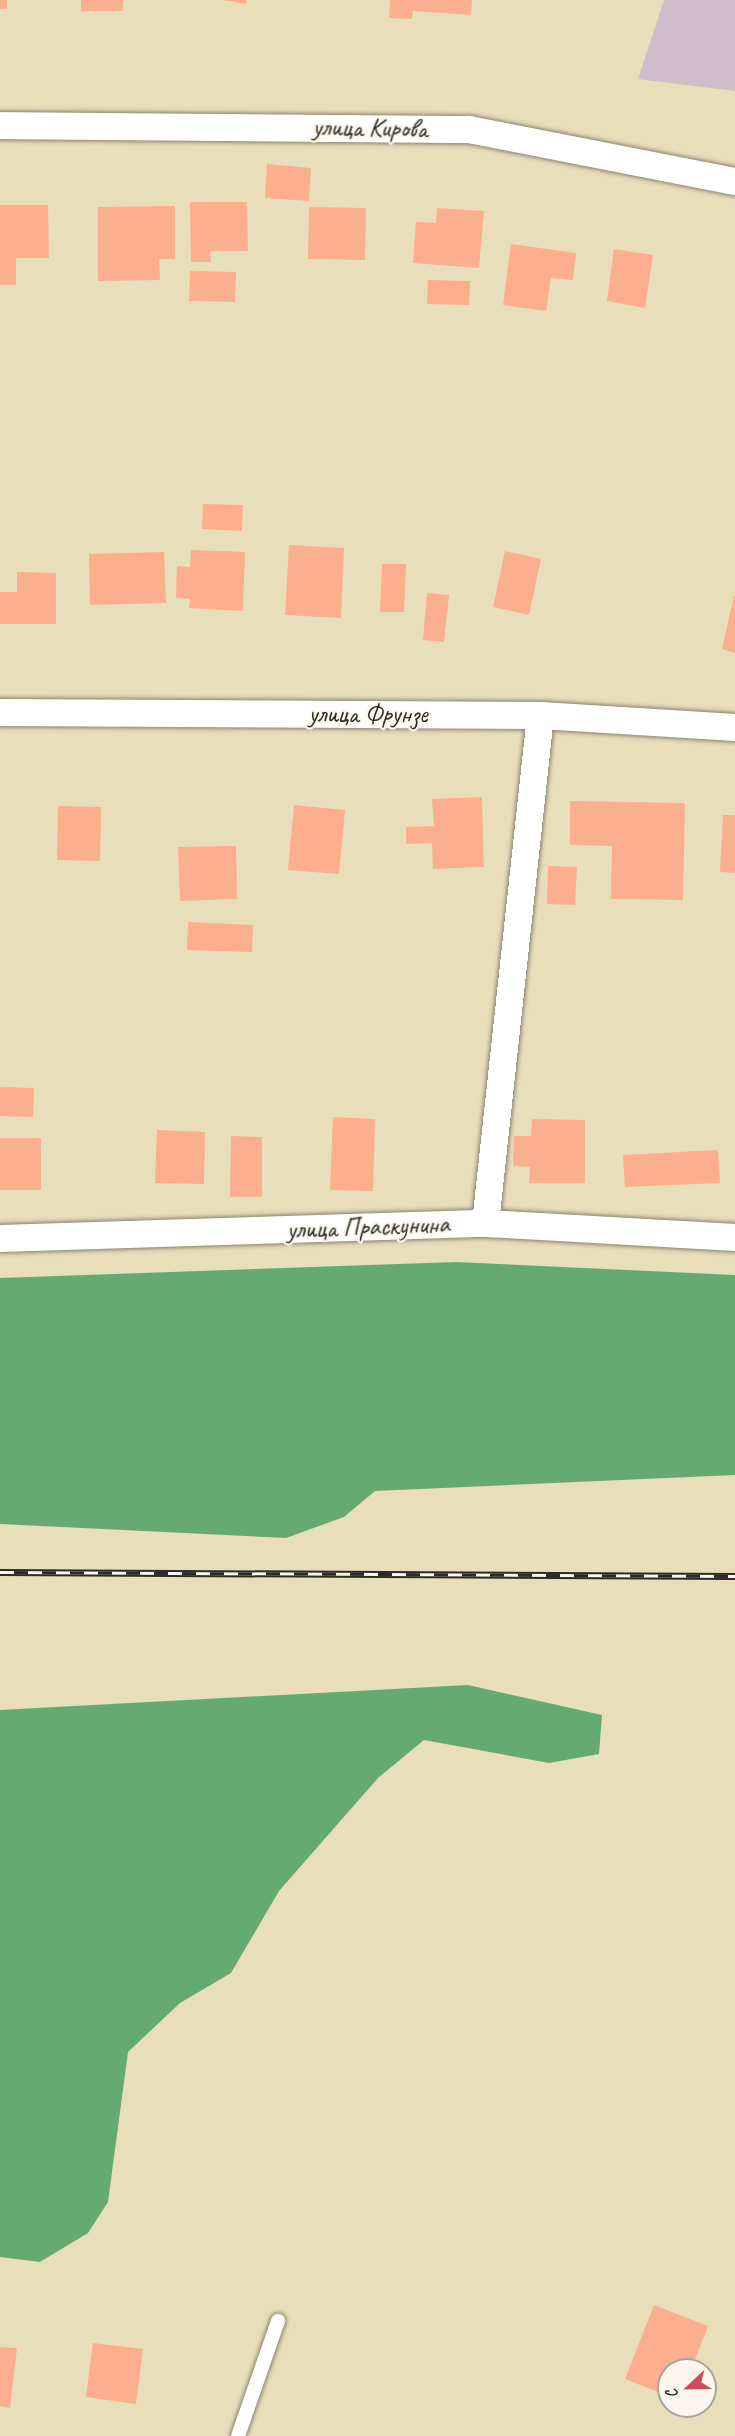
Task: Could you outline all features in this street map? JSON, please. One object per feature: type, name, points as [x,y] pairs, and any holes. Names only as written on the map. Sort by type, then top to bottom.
[{"type":"street","name":"улица Кирова","points":[[0,125],[469,129],[735,181]]},
{"type":"street","name":"улица Фрунзе","points":[[0,712],[540,715],[735,727]]},
{"type":"street","points":[[485,1223],[540,715]]},
{"type":"street","name":"улица Праскунина","points":[[0,1238],[485,1223],[735,1237]]},
{"type":"lane","points":[[238,2436],[278,2320]]},
{"type":"shaded area","points":[[664,0],[735,0],[735,91],[638,79]]},
{"type":"green space","points":[[456,1262],[735,1275],[735,1475],[375,1491],[344,1517],[286,1538],[0,1524],[0,1278]]},
{"type":"green space","points":[[468,1685],[602,1715],[599,1754],[549,1763],[424,1740],[378,1778],[279,1891],[231,1973],[180,2003],[128,2052],[108,2202],[88,2233],[40,2262],[0,2257],[0,1710]]},
{"type":"building","points":[[0,0],[7,0],[7,9],[0,9]]},
{"type":"building","points":[[81,0],[123,0],[123,11],[81,11]]},
{"type":"building","points":[[223,0],[247,0],[246,4]]},
{"type":"building","points":[[390,0],[472,0],[471,15],[413,11],[412,19],[389,18]]},
{"type":"building","points":[[267,164],[311,168],[309,201],[265,198]]},
{"type":"building","points":[[190,202],[247,202],[248,251],[210,251],[211,262],[191,262]]},
{"type":"building","points":[[0,205],[48,205],[49,258],[16,258],[16,285],[0,285]]},
{"type":"building","points":[[175,206],[175,259],[159,259],[160,280],[98,281],[98,207]]},
{"type":"building","points":[[309,207],[366,208],[365,260],[308,259]]},
{"type":"building","points":[[437,208],[484,211],[479,268],[413,263],[416,222],[436,223]]},
{"type":"building","points":[[511,244],[576,253],[573,280],[551,278],[546,311],[503,305]]},
{"type":"building","points":[[614,249],[653,255],[645,308],[607,301]]},
{"type":"building","points":[[190,271],[236,272],[235,302],[189,301]]},
{"type":"building","points":[[428,280],[470,281],[469,305],[427,304]]},
{"type":"building","points":[[203,504],[243,505],[242,531],[202,529]]},
{"type":"building","points":[[289,545],[344,548],[341,618],[285,615]]},
{"type":"building","points":[[191,550],[245,552],[243,611],[189,608],[190,599],[176,598],[177,566],[190,567]]},
{"type":"building","points":[[505,551],[541,559],[529,615],[493,607]]},
{"type":"building","points":[[164,552],[166,603],[90,605],[89,554]]},
{"type":"building","points":[[382,564],[406,564],[404,612],[380,612]]},
{"type":"building","points":[[17,572],[56,573],[56,624],[0,624],[0,592],[17,592]]},
{"type":"building","points":[[427,593],[449,595],[444,642],[423,640]]},
{"type":"building","points":[[735,596],[735,653],[722,649]]},
{"type":"building","points":[[482,797],[484,867],[433,869],[432,843],[406,844],[406,827],[434,826],[432,799]]},
{"type":"building","points":[[570,801],[685,803],[683,900],[611,899],[612,846],[570,845]]},
{"type":"building","points":[[294,805],[345,810],[339,874],[288,870]]},
{"type":"building","points":[[58,806],[101,807],[100,861],[57,860]]},
{"type":"building","points":[[723,815],[735,815],[735,873],[720,872]]},
{"type":"building","points":[[236,846],[237,899],[180,901],[178,847]]},
{"type":"building","points":[[548,866],[577,867],[575,905],[547,904]]},
{"type":"building","points":[[188,922],[253,925],[252,952],[187,950]]},
{"type":"building","points":[[0,1087],[34,1088],[33,1117],[0,1116]]},
{"type":"building","points":[[333,1117],[375,1119],[373,1191],[330,1190]]},
{"type":"building","points":[[532,1119],[585,1120],[585,1183],[529,1183],[530,1167],[513,1166],[514,1136],[531,1136]]},
{"type":"building","points":[[157,1130],[205,1132],[204,1184],[155,1183]]},
{"type":"building","points":[[231,1136],[262,1137],[262,1197],[230,1197]]},
{"type":"building","points":[[0,1138],[41,1138],[41,1190],[0,1190]]},
{"type":"building","points":[[718,1150],[720,1183],[625,1187],[623,1155]]},
{"type":"building","points":[[654,2305],[708,2326],[696,2358],[657,2358],[657,2392],[625,2379]]},
{"type":"building","points":[[93,2343],[143,2349],[136,2404],[86,2397]]},
{"type":"building","points":[[0,2347],[17,2348],[10,2408],[0,2406]]},
{"type":"railway","points":[[0,1572],[735,1576]]}]
